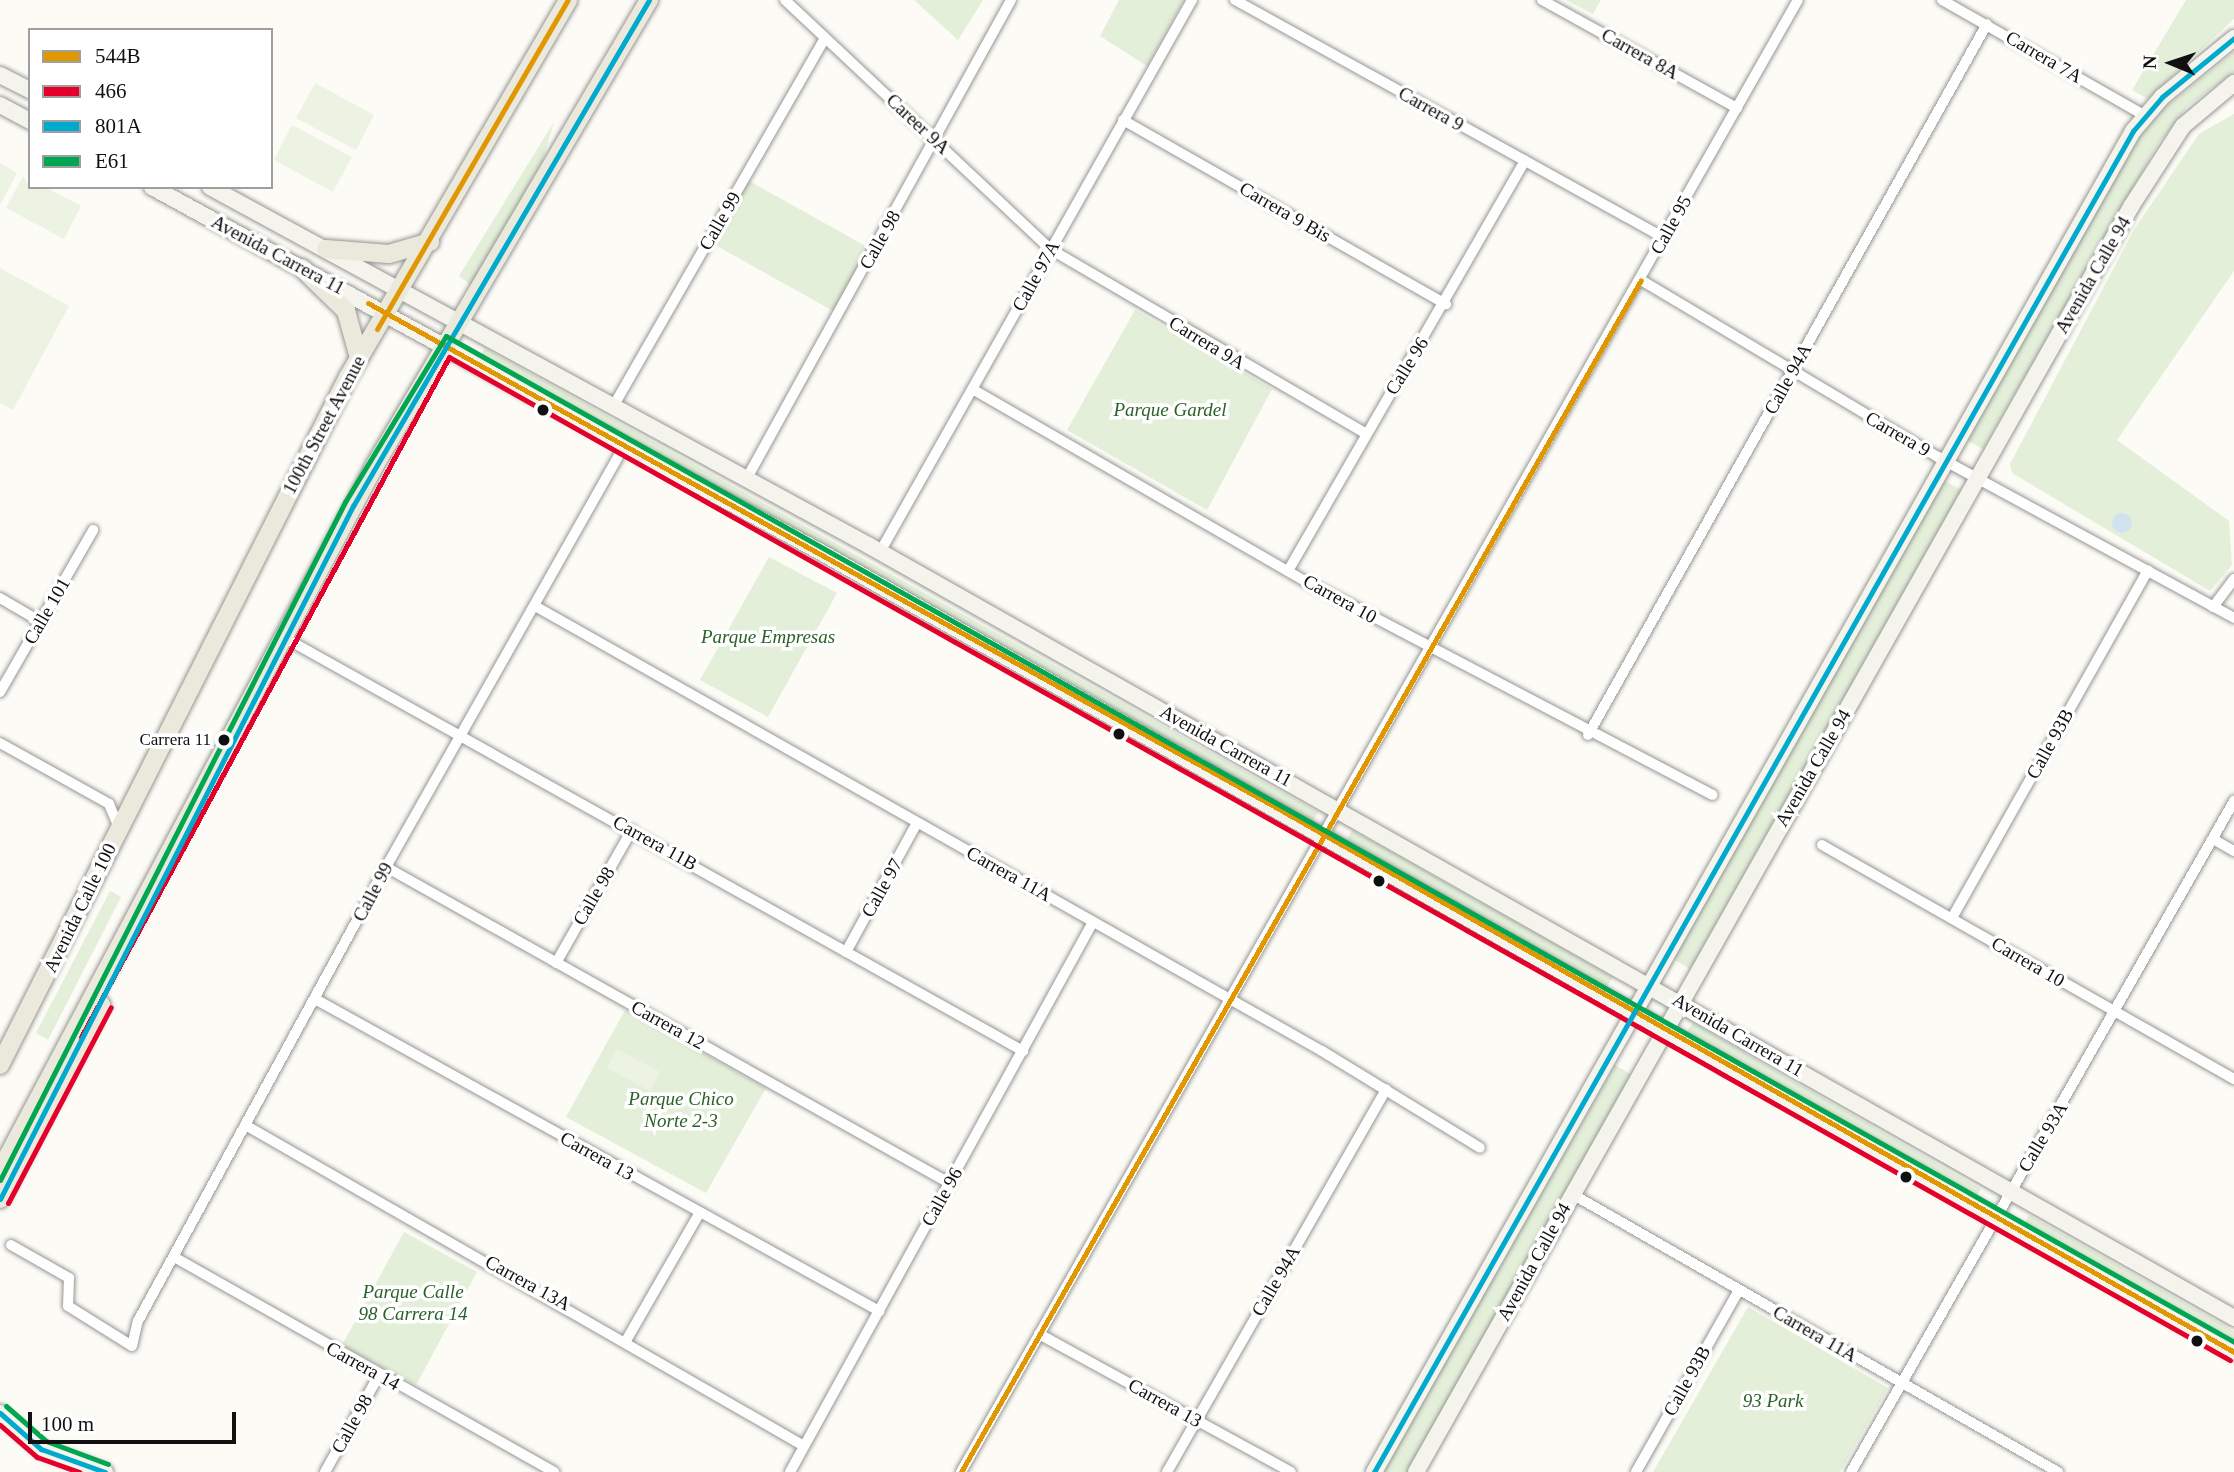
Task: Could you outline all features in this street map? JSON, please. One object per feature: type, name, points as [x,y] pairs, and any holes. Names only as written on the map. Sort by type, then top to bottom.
[{"type":"main road","name":"100th Street Avenue","points":[[122,821],[359,358],[430,242],[568,0]]},
{"type":"main road","points":[[0,1199],[285,638],[446,345],[649,0]]},
{"type":"main road","name":"Avenida Calle 94","points":[[1374,1472],[1945,460],[2144,115],[2234,38]]},
{"type":"main road","points":[[0,75],[28,89]]},
{"type":"main road","name":"Avenida Calle 94","points":[[1416,1472],[2170,144],[2196,112],[2234,82]]},
{"type":"main road","points":[[0,105],[28,120]]},
{"type":"main road","name":"Avenida Carrera 11","points":[[156,189],[446,345],[1323,834],[1667,1027],[1995,1218],[2234,1352]]},
{"type":"main road","name":"Avenida Carrera 11","points":[[215,189],[880,552],[1681,1002],[2234,1318]]},
{"type":"main road","points":[[326,249],[378,255],[430,242]]},
{"type":"main road","points":[[302,268],[346,311],[359,358]]},
{"type":"main road","points":[[0,1171],[195,814]]},
{"type":"main road","name":"Avenida Calle 100","points":[[0,1065],[122,821]]},
{"type":"main road","points":[[0,1413],[41,1449],[105,1472]]},
{"type":"street","name":"Career 9A","points":[[785,0],[1051,248]]},
{"type":"street","name":"Calle 98","points":[[747,478],[1011,0]]},
{"type":"street","name":"Calle 97A","points":[[880,552],[974,390],[1192,0]]},
{"type":"street","name":"Carrera 9","points":[[1235,0],[1664,238]]},
{"type":"street","name":"Carrera 8A","points":[[1542,0],[1737,108]]},
{"type":"street","name":"Calle 95","points":[[961,1472],[1798,0]]},
{"type":"street","name":"Carrera 7A","points":[[1942,0],[2144,115]]},
{"type":"street","name":"Calle 94A","points":[[1588,735],[1987,24]]},
{"type":"street","name":"Calle 99","points":[[614,405],[825,38]]},
{"type":"street","name":"Carrera 9 Bis","points":[[1124,120],[1446,304]]},
{"type":"street","name":"Calle 96","points":[[1289,571],[1365,433],[1446,304],[1525,160]]},
{"type":"street","name":"Carrera 9A","points":[[1051,248],[1365,433]]},
{"type":"street","name":"Carrera 9","points":[[1641,279],[1792,372],[1945,460],[2234,618]]},
{"type":"street","name":"Carrera 10","points":[[974,390],[1429,648],[1588,735],[1713,795]]},
{"type":"street","name":"Calle 99","points":[[11,1245],[69,1278],[68,1306],[132,1346],[138,1321],[247,1126],[386,867],[625,444]]},
{"type":"street","name":"Calle 101","points":[[0,692],[93,530]]},
{"type":"street","name":"Calle 93B","points":[[1952,918],[2148,570]]},
{"type":"street","points":[[2213,607],[2234,579]]},
{"type":"street","points":[[0,598],[41,622]]},
{"type":"street","name":"Carrera 11A","points":[[534,606],[1386,1089],[1480,1148]]},
{"type":"street","name":"Carrera 11B","points":[[285,638],[462,734],[1023,1051]]},
{"type":"street","points":[[0,743],[109,804],[122,821]]},
{"type":"street","name":"Calle 93A","points":[[1851,1472],[1995,1218],[2117,1012],[2234,802]]},
{"type":"street","points":[[109,804],[122,821]]},
{"type":"street","name":"Calle 97","points":[[846,952],[917,823]]},
{"type":"street","name":"Calle 98","points":[[556,962],[632,830]]},
{"type":"street","points":[[2213,839],[2234,851]]},
{"type":"street","name":"Carrera 10","points":[[1822,845],[2234,1079]]},
{"type":"street","name":"Carrera 12","points":[[386,867],[949,1183]]},
{"type":"street","name":"Calle 96","points":[[790,1472],[1093,922]]},
{"type":"street","name":"Carrera 13","points":[[316,999],[879,1311]]},
{"type":"street","name":"Calle 94A","points":[[1167,1472],[1386,1089]]},
{"type":"street","name":"Carrera 13A","points":[[247,1126],[627,1339],[804,1446]]},
{"type":"street","name":"Carrera 11A","points":[[1572,1194],[2058,1472]]},
{"type":"street","points":[[627,1339],[700,1212]]},
{"type":"street","name":"Carrera 14","points":[[174,1257],[554,1472]]},
{"type":"street","name":"Calle 93B","points":[[1636,1472],[1739,1290]]},
{"type":"street","name":"Carrera 13","points":[[1040,1334],[1291,1472]]},
{"type":"street","name":"Calle 98","points":[[325,1472],[379,1375]]},
{"type":"green space","points":[[914,0],[983,0],[958,40]]},
{"type":"green space","points":[[1119,0],[1184,0],[1147,66],[1100,36]]},
{"type":"green space","points":[[1566,0],[1601,0],[1593,14]]},
{"type":"green space","points":[[2186,0],[2234,0],[2234,19],[2148,99],[2132,90]]},
{"type":"green space","points":[[2234,52],[2234,72],[2188,106],[2158,144],[1983,449],[1966,440],[2137,140],[2156,115]]},
{"type":"green space","points":[[315,83],[374,115],[356,150],[296,118]]},
{"type":"green space","points":[[2234,114],[2234,271],[2117,440],[2229,521],[2232,565],[2210,591],[2012,473],[2010,464],[2135,228],[2199,134]]},
{"type":"green space","points":[[554,122],[542,162],[472,286],[459,276]]},
{"type":"green space","points":[[292,125],[352,157],[333,192],[274,160]]},
{"type":"green space","points":[[0,163],[17,173],[0,205]]},
{"type":"green space","points":[[23,176],[28,189],[49,189],[81,206],[64,239],[6,208]]},
{"type":"green space","points":[[742,177],[871,249],[835,312],[708,241]]},
{"type":"green space","points":[[0,268],[69,306],[13,410],[0,403]]},
{"type":"green space","name":"Parque Gardel","points":[[1135,310],[1272,389],[1207,510],[1067,430]]},
{"type":"green space","points":[[485,348],[1318,812],[1312,823],[479,358]]},
{"type":"green space","points":[[1942,479],[1961,490],[1690,969],[1671,958]]},
{"type":"green space","name":"Parque Empresas","points":[[769,557],[837,593],[768,717],[700,680]]},
{"type":"green space","points":[[1352,830],[1613,977],[1606,988],[1346,841]]},
{"type":"green space","points":[[110,891],[121,897],[48,1040],[36,1033]]},
{"type":"green space","name":"Parque Chico Norte 2-3","points":[[625,1010],[766,1088],[706,1193],[566,1117]]},
{"type":"green space","points":[[1693,1023],[1981,1189],[1975,1199],[1686,1033]]},
{"type":"green space","points":[[617,1049],[660,1072],[650,1091],[607,1068]]},
{"type":"green space","points":[[1615,1065],[1634,1076],[1408,1472],[1383,1472]]},
{"type":"green space","points":[[2029,1215],[2234,1331],[2234,1347],[2022,1227]]},
{"type":"green space","name":"Parque Calle 98 Carrera 14","points":[[404,1232],[477,1272],[416,1385],[342,1345]]},
{"type":"green space","name":"93 Park","points":[[1748,1307],[1888,1388],[1840,1472],[1653,1472]]},
{"type":"water","points":[[2122,513],[2129,516],[2132,523],[2129,530],[2122,533],[2115,530],[2112,523],[2115,516]]},
{"type":"transit line","name":"544B","points":[[377,329],[568,0]]},
{"type":"transit line","name":"801A","points":[[0,1199],[353,506],[649,0]]},
{"type":"transit line","name":"801A","points":[[1374,1472],[2133,131],[2162,97],[2234,38]]},
{"type":"transit line","name":"544B","points":[[961,1472],[1641,280]]},
{"type":"transit line","name":"544B","points":[[368,303],[1286,813],[2234,1352]]},
{"type":"transit line","name":"E61","points":[[0,1180],[345,502],[446,336],[2234,1342]]},
{"type":"transit line","name":"466","points":[[81,1037],[449,357],[2230,1360]]},
{"type":"transit line","name":"466","points":[[8,1203],[111,1007]]},
{"type":"transit line","name":"E61","points":[[6,1406],[46,1441],[108,1464]]},
{"type":"transit line","name":"801A","points":[[0,1413],[41,1449],[105,1472]]},
{"type":"transit line","name":"466","points":[[0,1425],[37,1457],[79,1472]]},
{"type":"place","name":"Carrera 11","points":[[224,740]]}]
